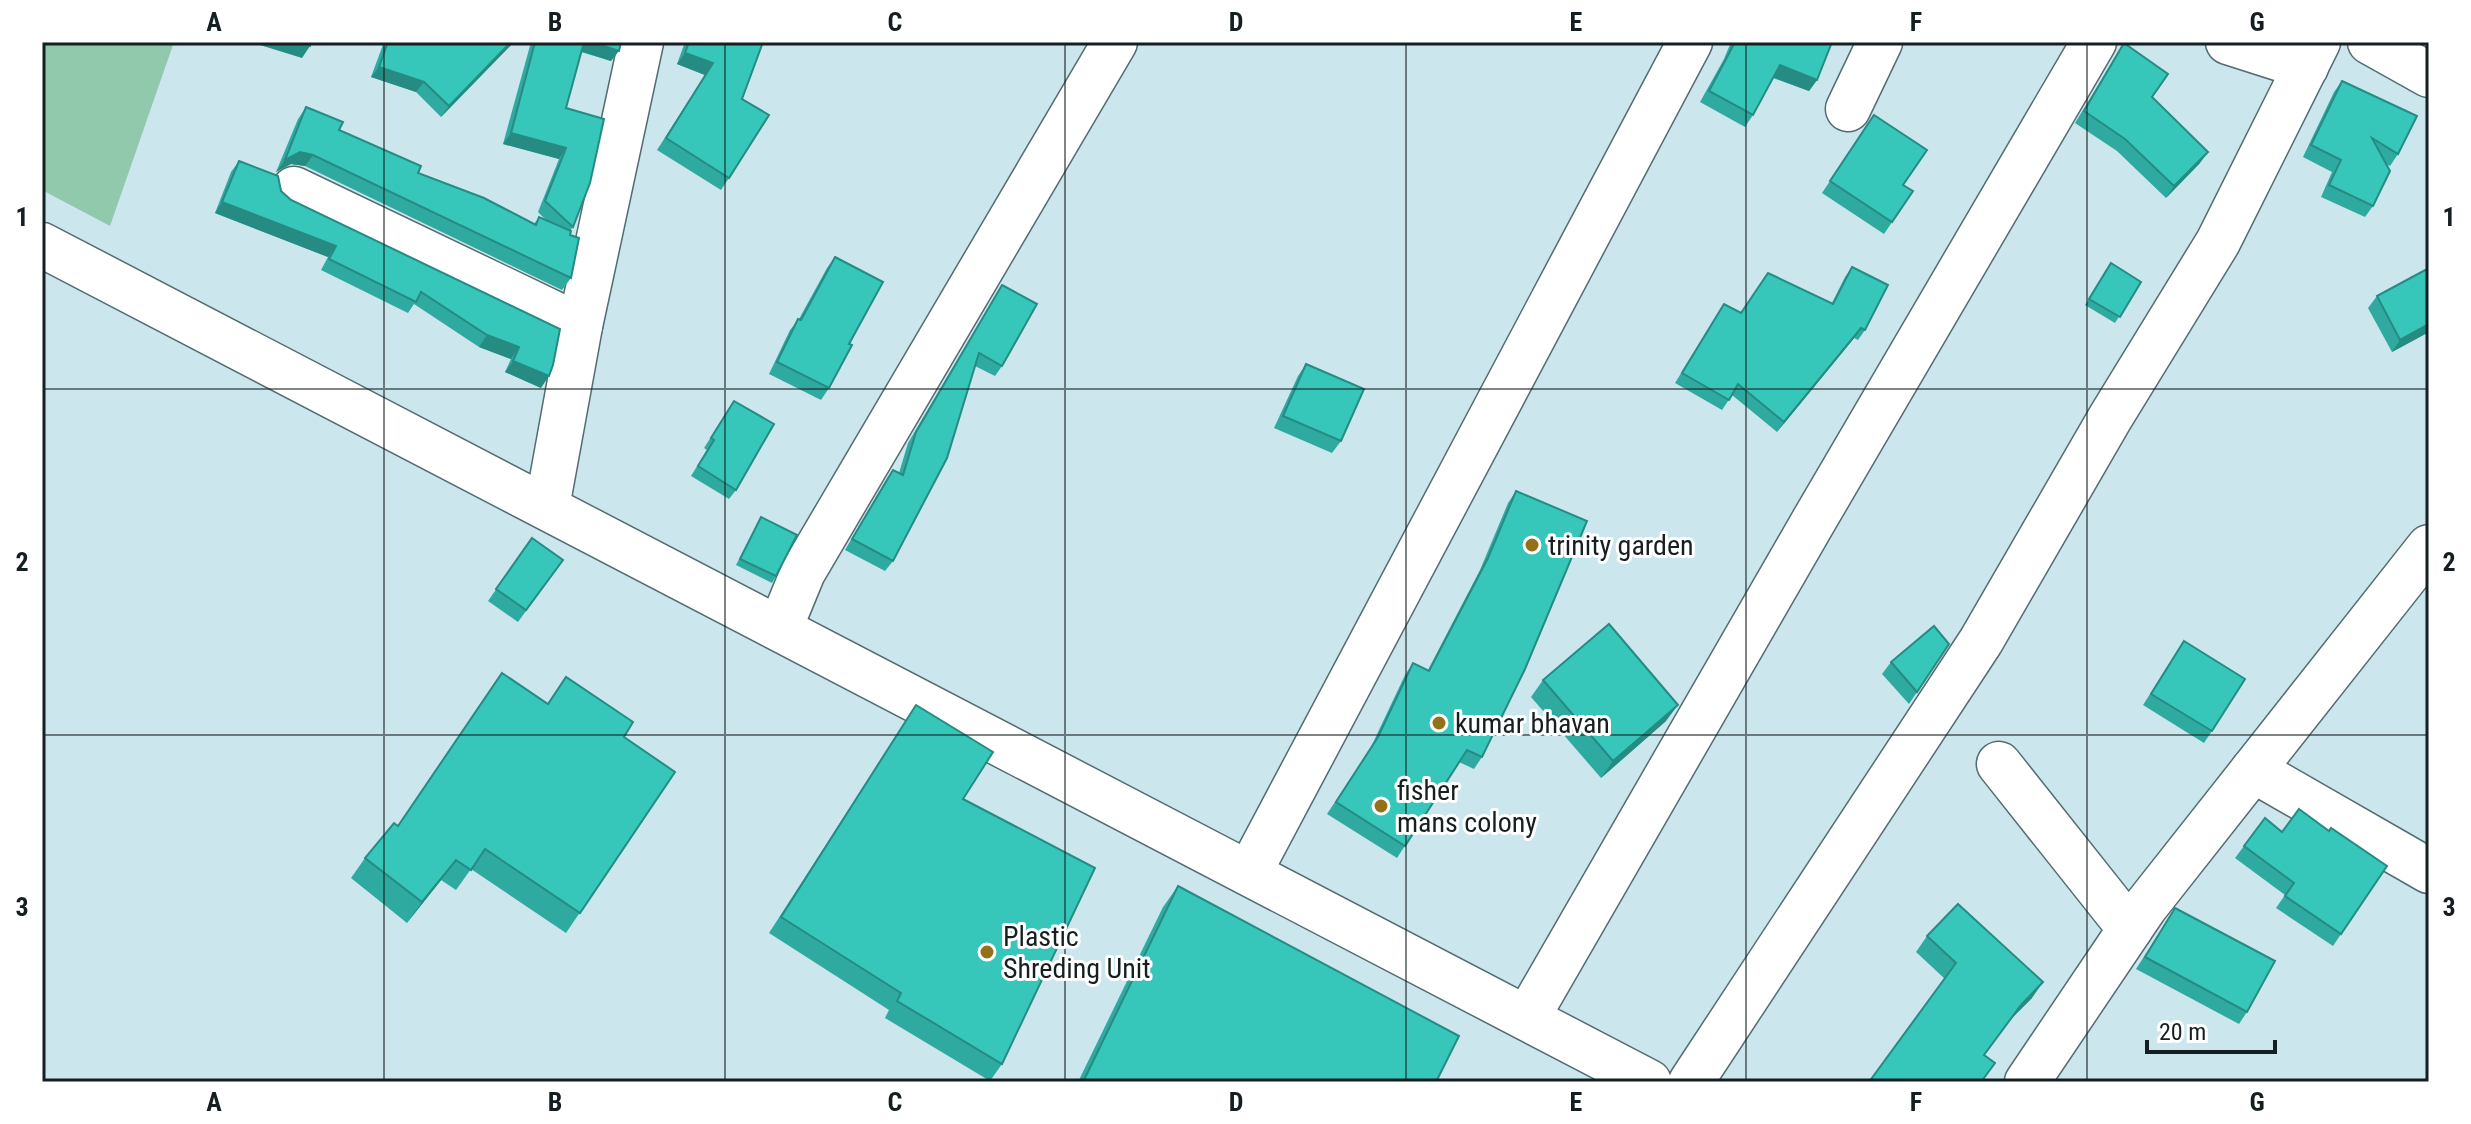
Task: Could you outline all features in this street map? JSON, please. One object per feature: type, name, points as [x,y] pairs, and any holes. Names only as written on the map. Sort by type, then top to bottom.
[{"type":"street","points":[[547,507],[580,326],[641,42]]},
{"type":"street","points":[[780,628],[803,572],[1115,42]]},
{"type":"street","points":[[1249,873],[1690,42]]},
{"type":"street","points":[[1848,109],[1880,42]]},
{"type":"street","points":[[1527,1018],[2094,42]]},
{"type":"street","points":[[1691,1082],[1981,641],[2110,418],[2218,242],[2312,54],[2228,42]]},
{"type":"street","points":[[2370,42],[2429,75]]},
{"type":"street","points":[[294,189],[580,326]]},
{"type":"street","points":[[42,245],[1649,1082]]},
{"type":"street","points":[[2027,1082],[2130,929],[2429,547]]},
{"type":"street","points":[[1999,764],[2130,929]]},
{"type":"street","points":[[2253,770],[2429,871]]},
{"type":"green space","points":[[42,42],[174,42],[110,226],[42,190]]},
{"type":"building","points":[[388,42],[511,42],[449,106],[424,82],[379,67]]},
{"type":"building","points":[[535,42],[584,42],[566,108],[604,119],[590,183],[573,227],[545,201],[566,148],[511,133]]},
{"type":"building","points":[[592,42],[621,42],[619,51]]},
{"type":"building","points":[[689,42],[763,42],[742,99],[769,115],[729,178],[666,138],[713,63],[685,53]]},
{"type":"building","points":[[1735,42],[1832,42],[1817,80],[1780,65],[1753,115],[1709,91]]},
{"type":"building","points":[[2124,43],[2168,74],[2152,97],[2208,152],[2174,186],[2125,139],[2084,111]]},
{"type":"building","points":[[2342,81],[2417,116],[2398,154],[2372,138],[2390,171],[2373,206],[2329,185],[2341,160],[2311,145]]},
{"type":"building","points":[[306,107],[343,122],[339,130],[421,166],[418,173],[484,198],[536,225],[539,217],[571,231],[570,235],[579,238],[571,278],[313,155],[300,152],[285,160]]},
{"type":"building","points":[[1874,115],[1927,150],[1903,185],[1913,191],[1892,222],[1830,181]]},
{"type":"building","points":[[239,161],[278,176],[281,191],[291,200],[560,329],[549,376],[513,361],[519,347],[487,335],[421,292],[416,302],[329,259],[336,246],[222,202]]},
{"type":"building","points":[[835,257],[883,282],[829,388],[777,362],[798,319],[801,320]]},
{"type":"building","points":[[2111,263],[2141,282],[2120,317],[2089,299]]},
{"type":"building","points":[[1852,267],[1888,285],[1865,330],[1861,328],[1784,422],[1738,384],[1729,400],[1682,373],[1724,304],[1741,313],[1768,273],[1833,304]]},
{"type":"building","points":[[2429,268],[2429,324],[2400,340],[2377,296]]},
{"type":"building","points":[[1002,285],[1037,304],[1002,366],[979,353],[947,458],[893,561],[852,539],[893,470],[903,475],[916,432]]},
{"type":"building","points":[[1306,364],[1364,389],[1341,441],[1283,416]]},
{"type":"building","points":[[734,401],[774,424],[736,490],[698,466]]},
{"type":"building","points":[[1516,491],[1587,521],[1525,669],[1482,757],[1467,750],[1405,846],[1336,802],[1378,737],[1413,663],[1429,671],[1488,558]]},
{"type":"building","points":[[761,517],[797,535],[776,576],[740,559]]},
{"type":"building","points":[[532,538],[563,560],[526,610],[496,589]]},
{"type":"building","points":[[1609,624],[1678,705],[1613,761],[1543,680]]},
{"type":"building","points":[[1934,626],[1949,644],[1917,692],[1891,662]]},
{"type":"building","points":[[2184,641],[2245,679],[2212,731],[2151,694]]},
{"type":"building","points":[[502,673],[548,704],[566,677],[633,722],[624,737],[675,772],[580,913],[485,849],[471,870],[456,860],[422,902],[365,858],[394,823],[398,826]]},
{"type":"building","points":[[916,705],[993,752],[963,799],[1095,868],[1002,1064],[897,1001],[901,993],[781,917]]},
{"type":"building","points":[[2299,809],[2387,866],[2341,934],[2285,896],[2294,883],[2244,846],[2265,818],[2282,832]]},
{"type":"building","points":[[1178,886],[1459,1036],[1436,1082],[1083,1082]]},
{"type":"building","points":[[1958,904],[2043,982],[2021,1005],[1984,1055],[1995,1063],[1981,1082],[1869,1082],[1956,963],[1927,936]]},
{"type":"building","points":[[2175,908],[2275,961],[2247,1012],[2145,957]]},
{"type":"place","name":"trinity garden","points":[[1532,545]]},
{"type":"place","name":"kumar bhavan","points":[[1439,723]]},
{"type":"place","name":"fisher mans colony","points":[[1381,806]]},
{"type":"place","name":"Plastic Shreding Unit","points":[[987,952]]}]
